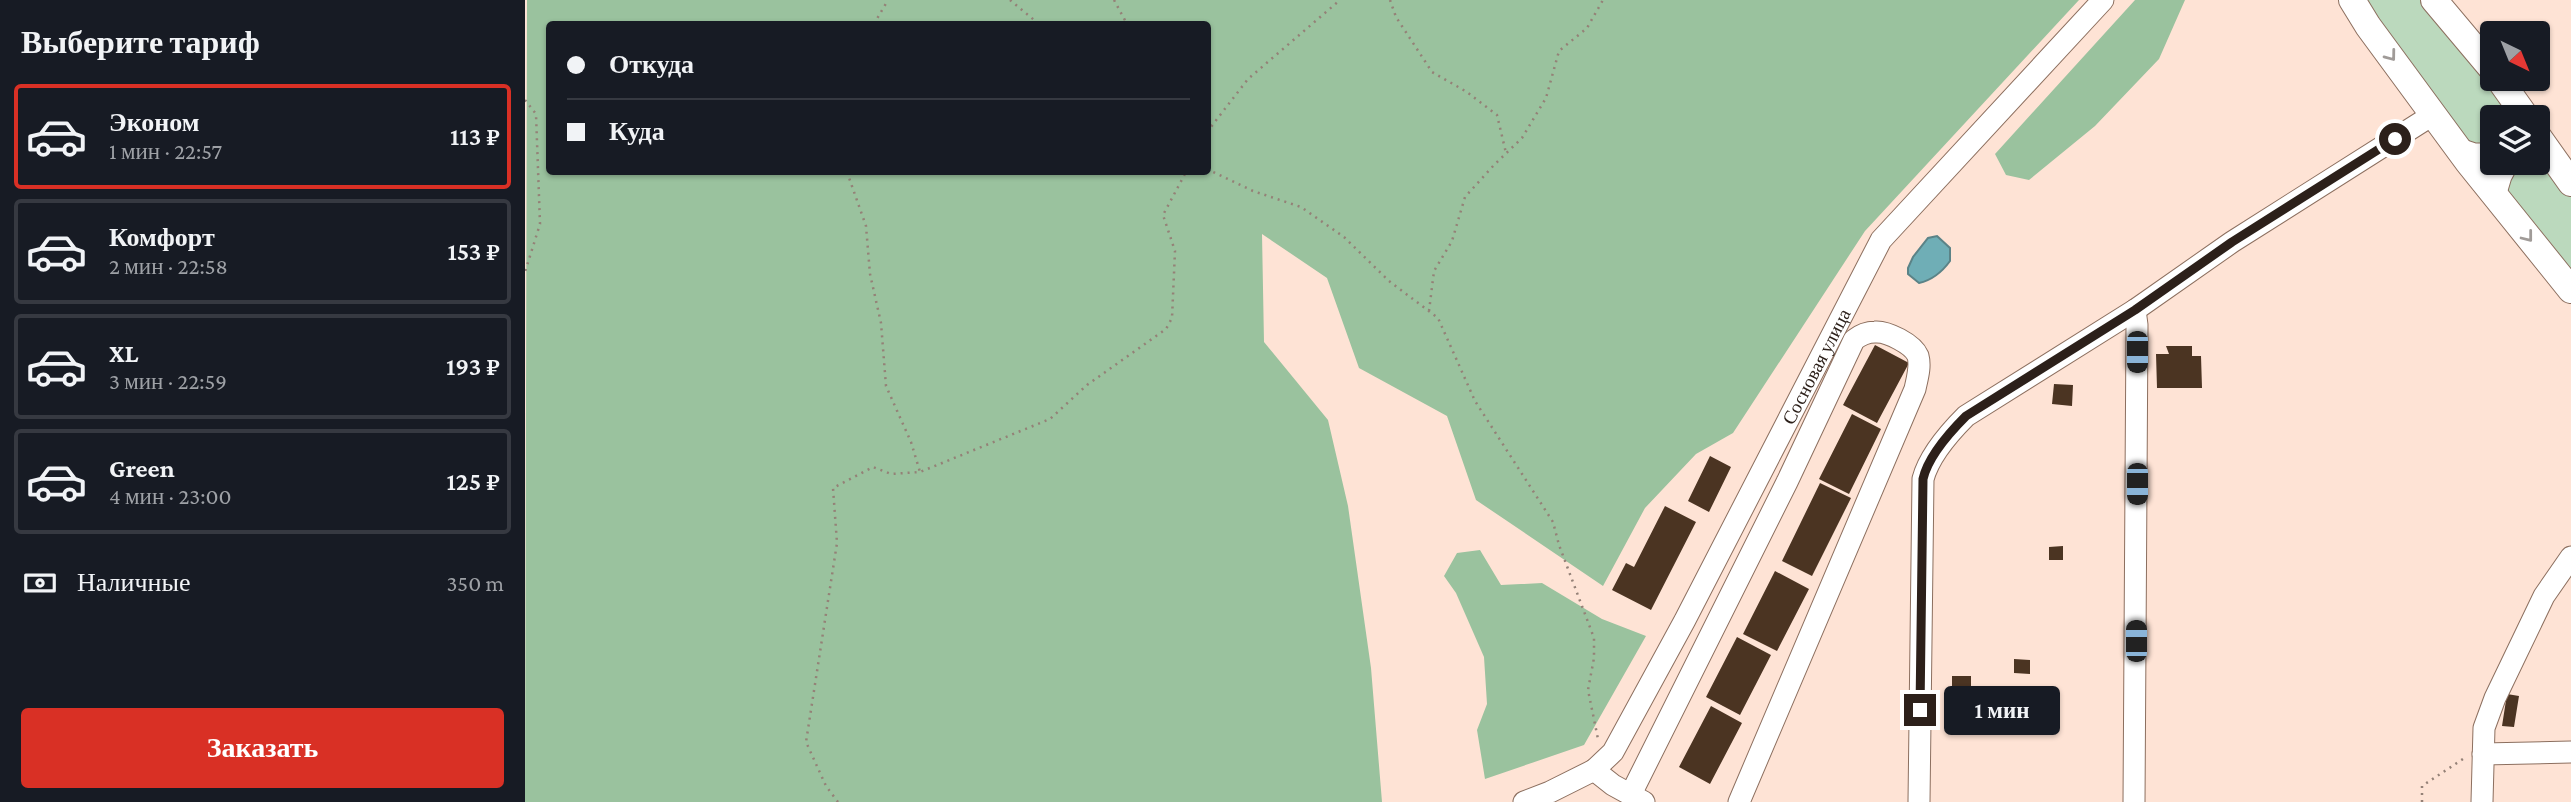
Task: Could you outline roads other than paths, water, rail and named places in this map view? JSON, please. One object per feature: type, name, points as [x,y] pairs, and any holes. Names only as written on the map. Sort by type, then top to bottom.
[{"type":"main road","points":[[2352,0],[2368,26],[2459,149],[2571,290]]},
{"type":"main road","points":[[2434,0],[2480,55]]},
{"type":"main road","points":[[2550,157],[2571,183]]},
{"type":"street","name":"Сосновая улица","points":[[1595,769],[1621,742],[1881,240],[2103,0]]},
{"type":"street","points":[[1919,802],[1923,479],[1925,471],[1951,432],[1966,416],[2135,310],[2232,242],[2434,114]]},
{"type":"street","points":[[2459,149],[2480,155]]},
{"type":"street","points":[[2495,196],[2502,175]]},
{"type":"street","points":[[2134,802],[2138,431],[2135,310]]},
{"type":"street","points":[[1524,802],[1595,769],[1637,798],[1854,340],[1876,331],[1912,347],[1918,356],[1919,368],[1915,389],[1739,802]]},
{"type":"street","points":[[2482,802],[2484,728],[2495,698],[2545,596],[2571,557]]},
{"type":"street","points":[[2484,750],[2571,752]]},
{"type":"water","points":[[1937,236],[1950,248],[1950,261],[1937,275],[1919,283],[1908,274],[1908,268],[1928,238]]}]
